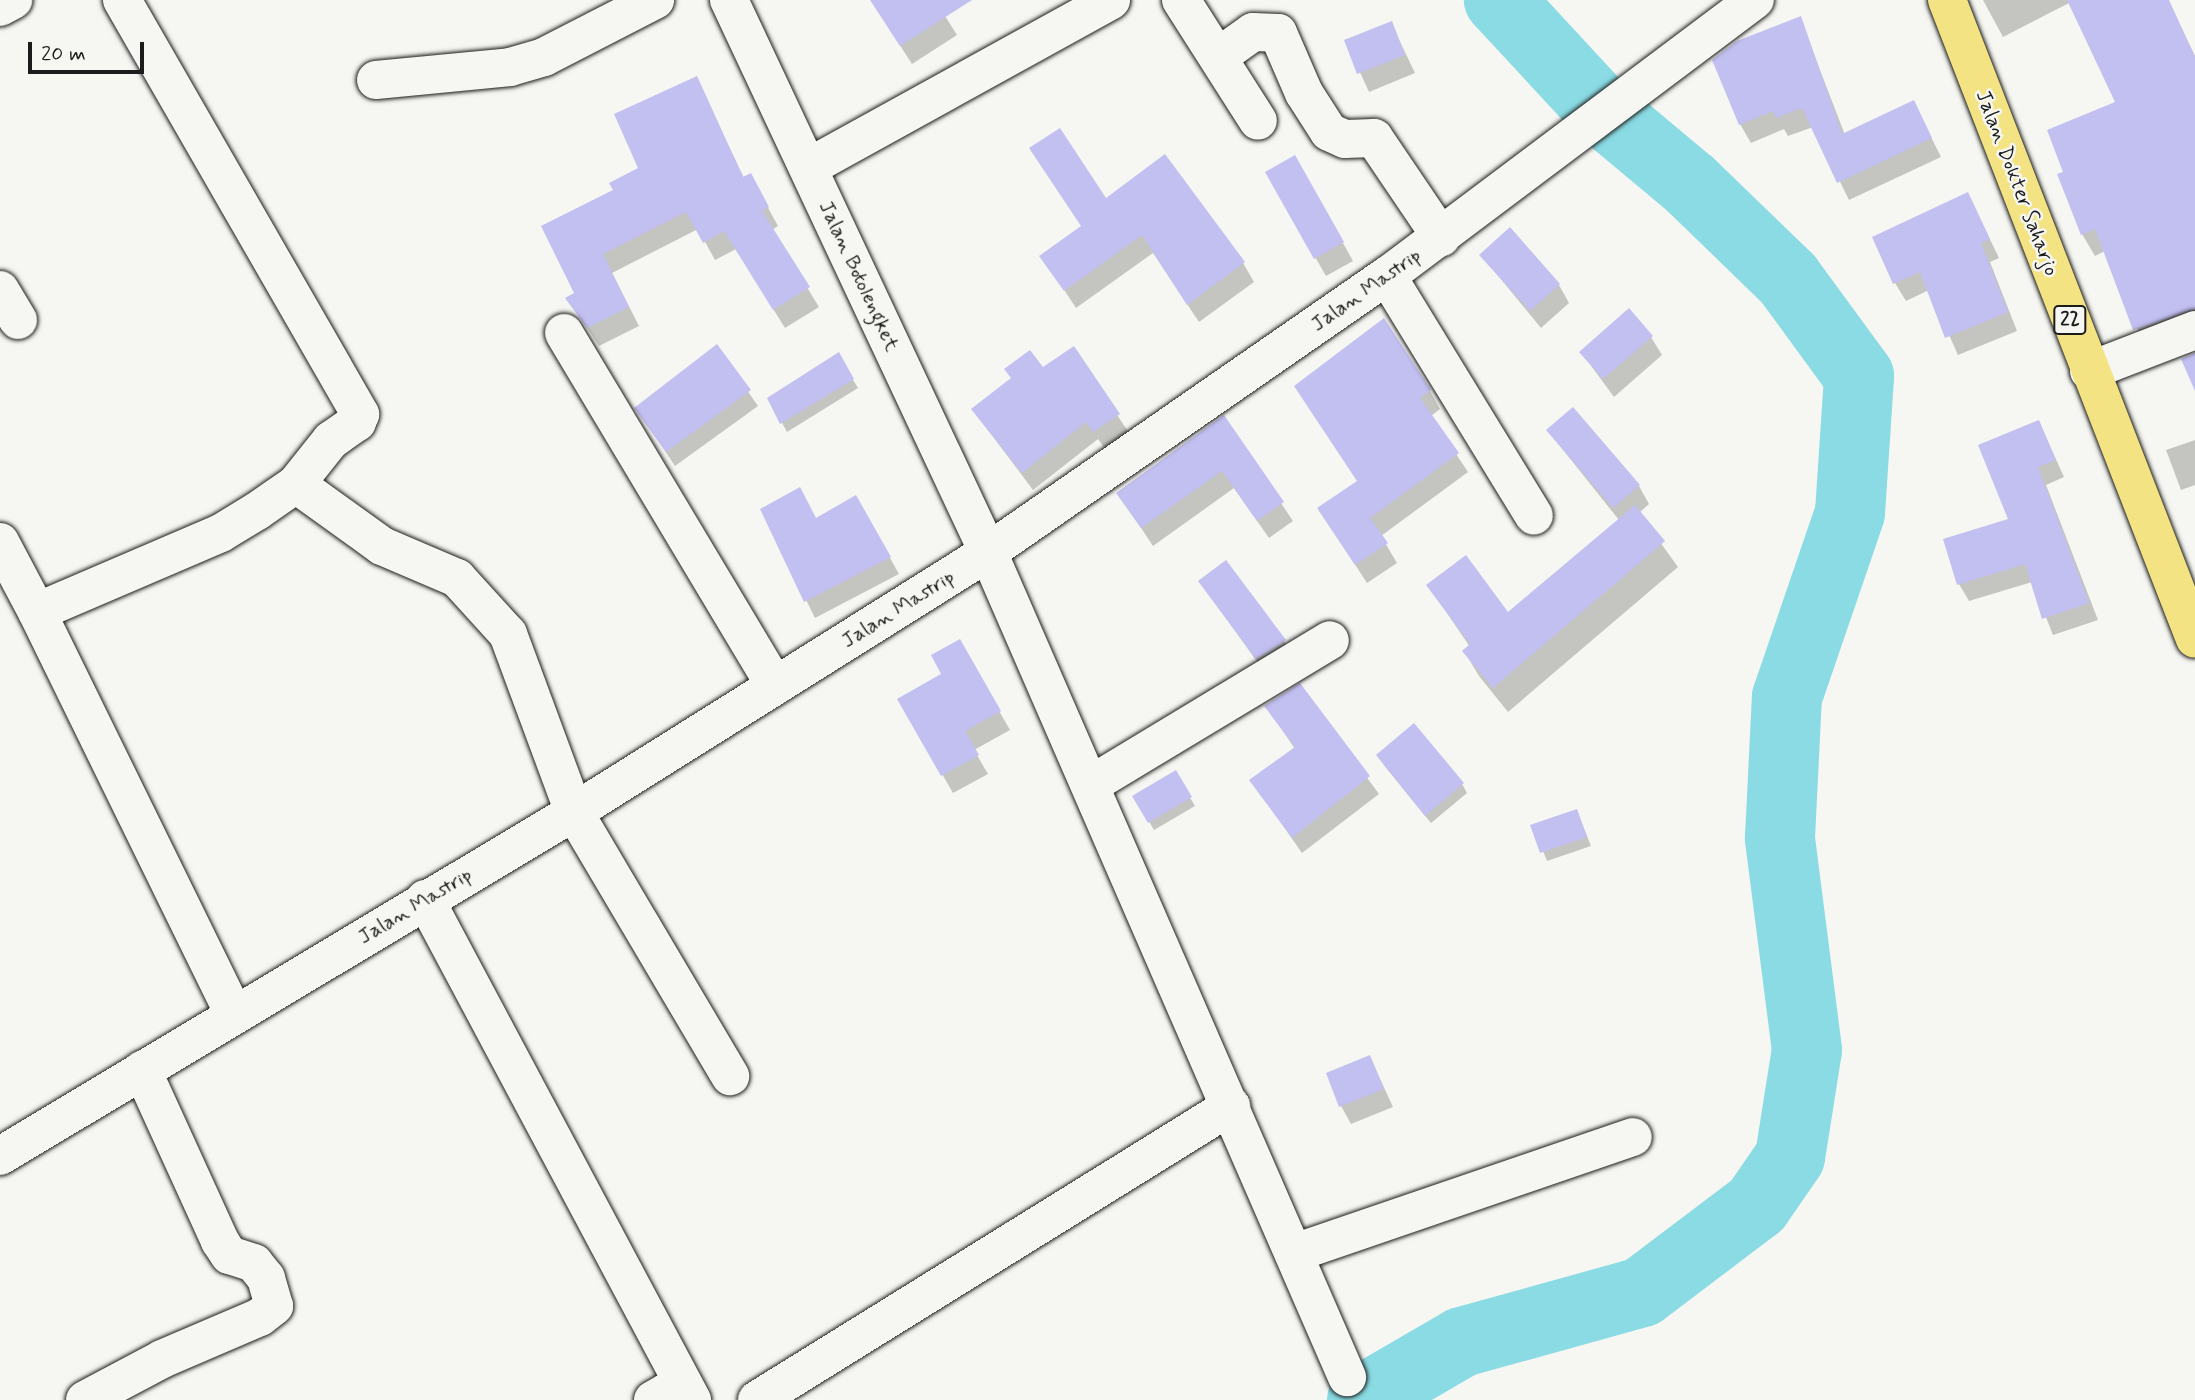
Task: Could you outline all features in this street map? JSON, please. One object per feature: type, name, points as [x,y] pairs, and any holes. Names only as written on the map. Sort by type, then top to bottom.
[{"type":"highway","name":"Jalan Dokter Saharjo","points":[[1947,0],[2195,639]]},
{"type":"street","points":[[0,7],[13,0]]},
{"type":"street","points":[[37,612],[221,533],[296,484],[331,440],[357,422],[360,414],[122,0]]},
{"type":"street","points":[[376,80],[510,67],[544,57],[655,0]]},
{"type":"street","name":"Jalan Botolengket","points":[[729,0],[988,552],[1347,1377]]},
{"type":"street","points":[[809,167],[1111,0]]},
{"type":"street","points":[[1181,0],[1258,121]]},
{"type":"street","name":"Jalan Mastrip","points":[[0,1156],[574,812],[988,552],[1387,276],[1755,0]]},
{"type":"street","points":[[1217,57],[1253,32],[1278,33],[1304,93],[1329,132],[1346,139],[1374,138],[1441,237]]},
{"type":"street","points":[[1387,276],[1534,516]]},
{"type":"street","points":[[2090,371],[2195,330]]},
{"type":"street","points":[[564,333],[775,686]]},
{"type":"street","points":[[296,484],[382,546],[457,578],[508,634],[574,812],[730,1076]]},
{"type":"street","points":[[0,542],[37,612],[234,1015]]},
{"type":"street","points":[[1090,785],[1330,639]]},
{"type":"street","points":[[425,899],[676,1394]]},
{"type":"street","points":[[85,1400],[162,1359],[222,1336],[274,1306],[266,1278],[254,1263],[229,1255],[220,1241],[142,1070]]},
{"type":"street","points":[[757,1400],[1231,1106]]},
{"type":"street","points":[[1294,1253],[1633,1137]]},
{"type":"building","points":[[870,0],[972,0],[900,46]]},
{"type":"building","points":[[2067,0],[2169,0],[2195,57],[2195,309],[2133,330],[2095,229],[2081,235],[2057,174],[2063,172],[2047,130],[2115,102]]},
{"type":"building","points":[[1801,16],[1842,134],[1914,100],[1932,138],[1837,183],[1802,108],[1776,118],[1773,111],[1739,125],[1712,60],[1737,41]]},
{"type":"building","points":[[1392,21],[1405,55],[1357,74],[1344,40]]},
{"type":"building","points":[[697,76],[743,177],[751,173],[769,207],[762,211],[810,287],[773,310],[724,231],[703,243],[686,212],[603,254],[629,307],[587,328],[565,298],[574,293],[541,226],[613,190],[609,183],[638,168],[614,114]]},
{"type":"building","points":[[1060,128],[1106,198],[1165,154],[1245,262],[1187,305],[1142,235],[1064,291],[1039,256],[1081,226],[1029,148]]},
{"type":"building","points":[[1295,155],[1344,242],[1314,259],[1265,172]]},
{"type":"building","points":[[1968,192],[1990,239],[1981,243],[2008,312],[1945,338],[1920,272],[1893,284],[1872,237]]},
{"type":"building","points":[[1510,227],[1560,284],[1530,311],[1479,255]]},
{"type":"building","points":[[1629,308],[1653,336],[1603,379],[1579,352]]},
{"type":"building","points":[[1384,318],[1431,390],[1420,398],[1459,453],[1370,518],[1388,543],[1355,565],[1317,508],[1357,481],[1294,386]]},
{"type":"building","points":[[717,344],[751,390],[666,452],[634,408]]},
{"type":"building","points":[[1074,346],[1120,414],[1093,432],[1086,422],[1022,473],[971,409],[1011,378],[1004,369],[1030,350],[1043,367]]},
{"type":"building","points":[[839,352],[854,379],[780,424],[767,398]]},
{"type":"building","points":[[2195,353],[2195,391],[2181,359]]},
{"type":"building","points":[[1573,407],[1640,485],[1613,508],[1546,430]]},
{"type":"building","points":[[1224,415],[1284,502],[1257,521],[1222,471],[1141,528],[1116,493]]},
{"type":"building","points":[[2039,420],[2056,460],[2038,467],[2089,603],[2042,619],[2025,564],[1957,585],[1943,539],[2008,519],[1978,445]]},
{"type":"building","points":[[800,487],[816,518],[856,495],[891,557],[804,602],[760,509]]},
{"type":"building","points":[[1635,505],[1665,541],[1493,688],[1462,651],[1470,644],[1426,585],[1466,555],[1508,612]]},
{"type":"building","points":[[1226,560],[1286,640],[1256,659],[1198,581]]},
{"type":"building","points":[[960,639],[1001,711],[965,731],[979,755],[941,776],[897,699],[941,674],[931,655]]},
{"type":"building","points":[[1300,683],[1370,776],[1292,838],[1249,780],[1295,747],[1264,706]]},
{"type":"building","points":[[1414,723],[1464,783],[1425,816],[1376,755]]},
{"type":"building","points":[[1176,770],[1192,797],[1148,823],[1132,796]]},
{"type":"building","points":[[1577,809],[1587,837],[1540,853],[1530,825]]},
{"type":"building","points":[[1370,1055],[1384,1089],[1339,1107],[1326,1073]]},
{"type":"waterway","points":[[1362,1400],[1462,1342],[1642,1292],[1757,1205],[1790,1157],[1807,1050],[1780,838],[1787,697],[1850,513],[1859,376],[1788,279],[1691,185],[1600,109],[1499,0]]}]
